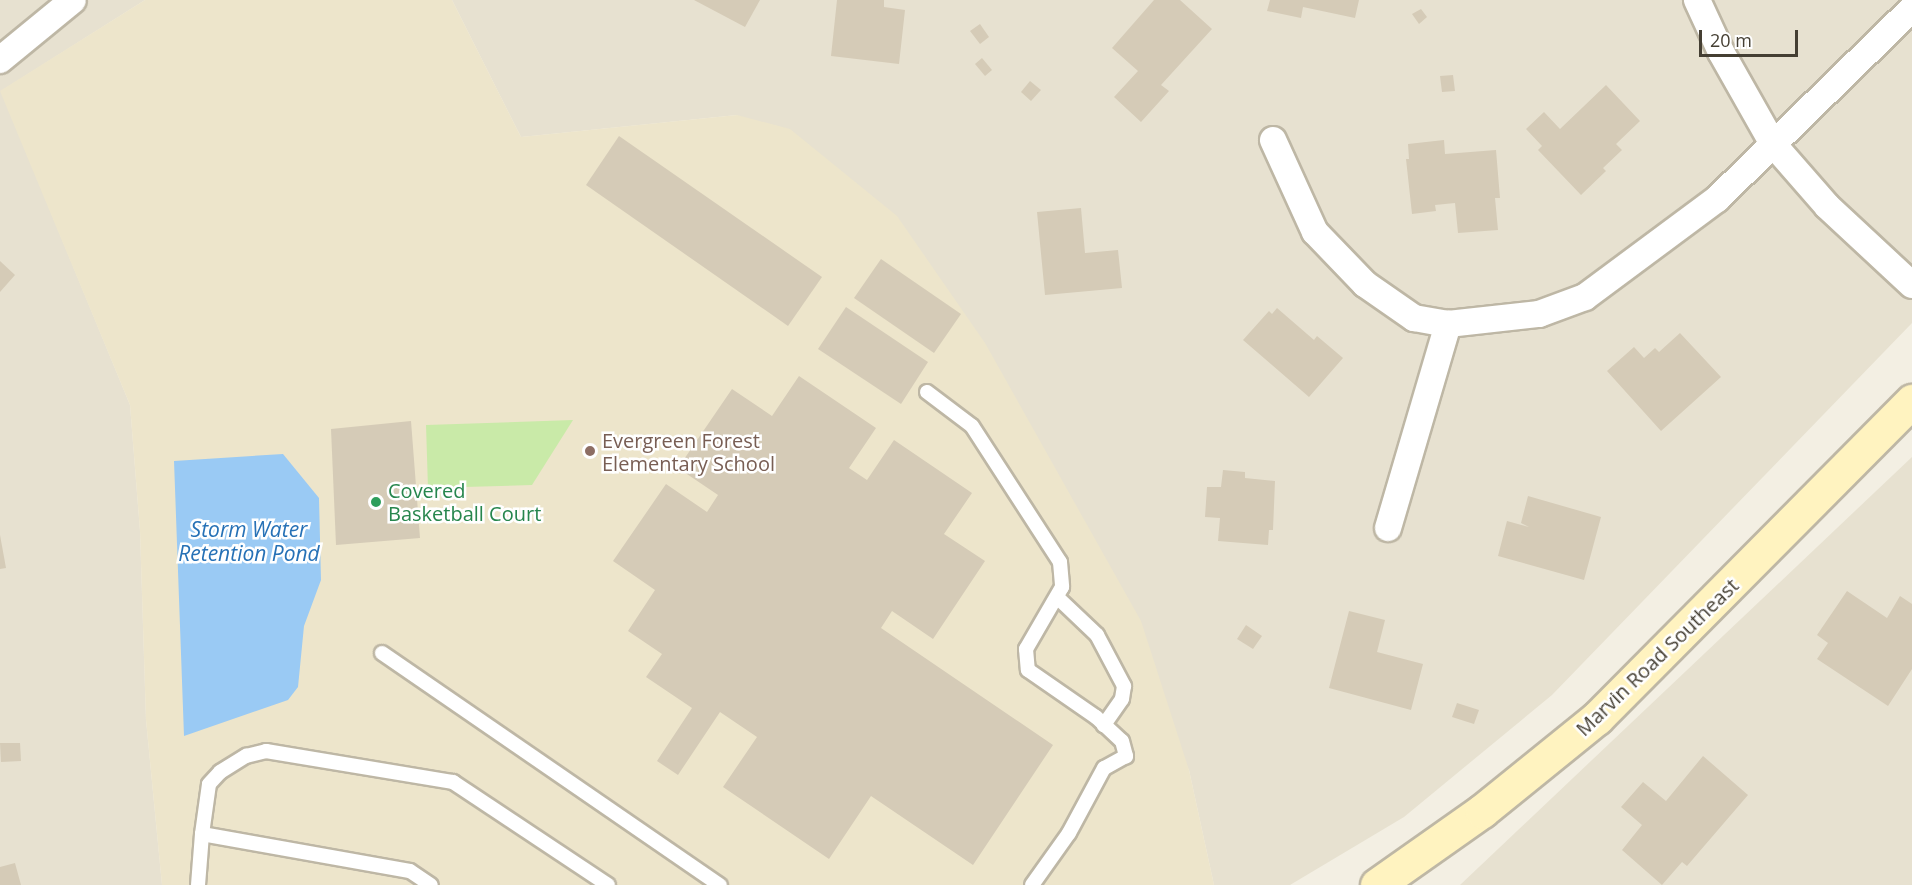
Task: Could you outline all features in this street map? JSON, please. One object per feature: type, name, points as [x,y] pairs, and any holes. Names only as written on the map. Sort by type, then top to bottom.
[{"type":"street","points":[[0,60],[73,0]]},
{"type":"street","points":[[1697,0],[1721,52],[1773,144],[1827,206],[1912,285]]},
{"type":"street","points":[[1273,140],[1315,232],[1365,284],[1414,318],[1448,324],[1539,314],[1585,297],[1717,199],[1912,9]]},
{"type":"street","points":[[1388,528],[1448,324]]},
{"type":"street","name":"Marvin Road Southeast","points":[[1377,885],[1482,811],[1597,718],[1912,401]]},
{"type":"lane","points":[[927,392],[972,426],[1060,562],[1062,587],[1026,649],[1028,670],[1104,725],[1122,741],[1126,756],[1104,768],[1069,833],[1032,885]]},
{"type":"lane","points":[[1057,597],[1097,635],[1124,686],[1122,699],[1104,725]]},
{"type":"lane","points":[[382,653],[720,885]]},
{"type":"lane","points":[[198,885],[201,834],[209,784],[220,772],[246,756],[266,751],[453,782],[608,885]]},
{"type":"lane","points":[[201,834],[410,871],[431,885]]},
{"type":"shaded area","points":[[0,0],[145,0],[1,91],[130,405],[140,531],[146,720],[162,885],[0,885]]},
{"type":"shaded area","name":"Evergreen Forest Elementary School","points":[[145,0],[452,0],[521,137],[737,115],[790,129],[897,216],[985,343],[1141,621],[1189,770],[1214,885],[162,885],[146,720],[140,531],[130,405],[0,91]]},
{"type":"shaded area","points":[[452,0],[1912,0],[1912,323],[1552,695],[1404,817],[1290,885],[1214,885],[1189,770],[737,115],[521,137]]},
{"type":"shaded area","points":[[1912,457],[1912,885],[1460,885]]},
{"type":"green space","points":[[573,420],[532,485],[428,488],[426,425]]},
{"type":"water","name":"Storm Water Retention Pond","points":[[283,454],[319,498],[321,580],[304,626],[298,687],[288,700],[184,736],[174,461]]},
{"type":"building","points":[[694,0],[760,0],[745,27]]},
{"type":"building","points":[[837,0],[884,0],[884,7],[905,10],[899,64],[831,56]]},
{"type":"building","points":[[1154,0],[1180,0],[1212,29],[1161,85],[1169,91],[1141,122],[1114,97],[1138,71],[1112,48]]},
{"type":"building","points":[[1270,0],[1359,0],[1355,18],[1303,7],[1301,18],[1267,11]]},
{"type":"building","points":[[1421,9],[1427,17],[1419,24],[1412,14]]},
{"type":"building","points":[[980,24],[989,37],[980,44],[970,31]]},
{"type":"building","points":[[982,58],[992,70],[985,76],[975,64]]},
{"type":"building","points":[[1453,75],[1455,91],[1442,92],[1440,76]]},
{"type":"building","points":[[1030,81],[1041,90],[1031,101],[1021,92]]},
{"type":"building","points":[[1606,85],[1640,121],[1616,144],[1622,150],[1603,168],[1606,171],[1581,195],[1538,150],[1542,146],[1526,129],[1544,112],[1560,129]]},
{"type":"building","points":[[619,136],[822,277],[788,326],[586,185]]},
{"type":"building","points":[[1444,140],[1445,154],[1496,150],[1500,198],[1495,198],[1498,230],[1458,233],[1455,203],[1435,205],[1436,211],[1412,214],[1406,159],[1409,159],[1408,144]]},
{"type":"building","points":[[1081,208],[1085,253],[1118,250],[1122,288],[1045,295],[1037,212]]},
{"type":"building","points":[[881,259],[961,314],[934,353],[854,298]]},
{"type":"building","points":[[0,261],[15,275],[0,292]]},
{"type":"building","points":[[846,307],[928,362],[901,404],[818,349]]},
{"type":"building","points":[[1277,308],[1314,340],[1317,336],[1343,358],[1309,397],[1243,340],[1269,311],[1272,314]]},
{"type":"building","points":[[1680,333],[1721,377],[1661,431],[1607,371],[1634,347],[1644,358],[1655,348],[1659,352]]},
{"type":"building","points":[[799,376],[876,428],[849,468],[867,480],[894,440],[972,493],[944,534],[985,561],[933,639],[892,611],[881,628],[1053,745],[973,865],[871,796],[829,859],[723,787],[757,737],[720,712],[678,775],[657,761],[692,708],[646,677],[662,654],[628,631],[655,590],[613,561],[666,484],[707,512],[718,495],[678,468],[732,389],[772,416]]},
{"type":"building","name":"Covered Basketball Court","points":[[411,421],[420,538],[336,545],[331,429]]},
{"type":"building","points":[[1223,470],[1245,472],[1245,478],[1275,481],[1273,530],[1269,530],[1268,545],[1218,541],[1220,518],[1205,517],[1207,487],[1221,487]]},
{"type":"building","points":[[1528,496],[1601,517],[1584,580],[1498,556],[1507,521],[1529,527],[1521,523]]},
{"type":"building","points":[[0,535],[6,568],[0,569]]},
{"type":"building","points":[[1847,591],[1887,618],[1900,596],[1912,604],[1912,669],[1888,706],[1817,659],[1828,643],[1817,635]]},
{"type":"building","points":[[1349,611],[1385,620],[1377,652],[1423,664],[1411,710],[1329,688]]},
{"type":"building","points":[[1246,625],[1262,636],[1253,649],[1237,639]]},
{"type":"building","points":[[1457,703],[1479,710],[1474,724],[1452,717]]},
{"type":"building","points":[[0,743],[20,743],[21,761],[1,762]]},
{"type":"building","points":[[1703,756],[1748,795],[1687,866],[1682,862],[1662,885],[1622,850],[1642,825],[1621,807],[1643,782],[1666,801]]},
{"type":"building","points":[[15,863],[21,885],[0,885],[0,867]]},
{"type":"place","name":"Evergreen Forest Elementary School","points":[[590,451]]},
{"type":"place","name":"Covered Basketball Court","points":[[376,502]]}]
